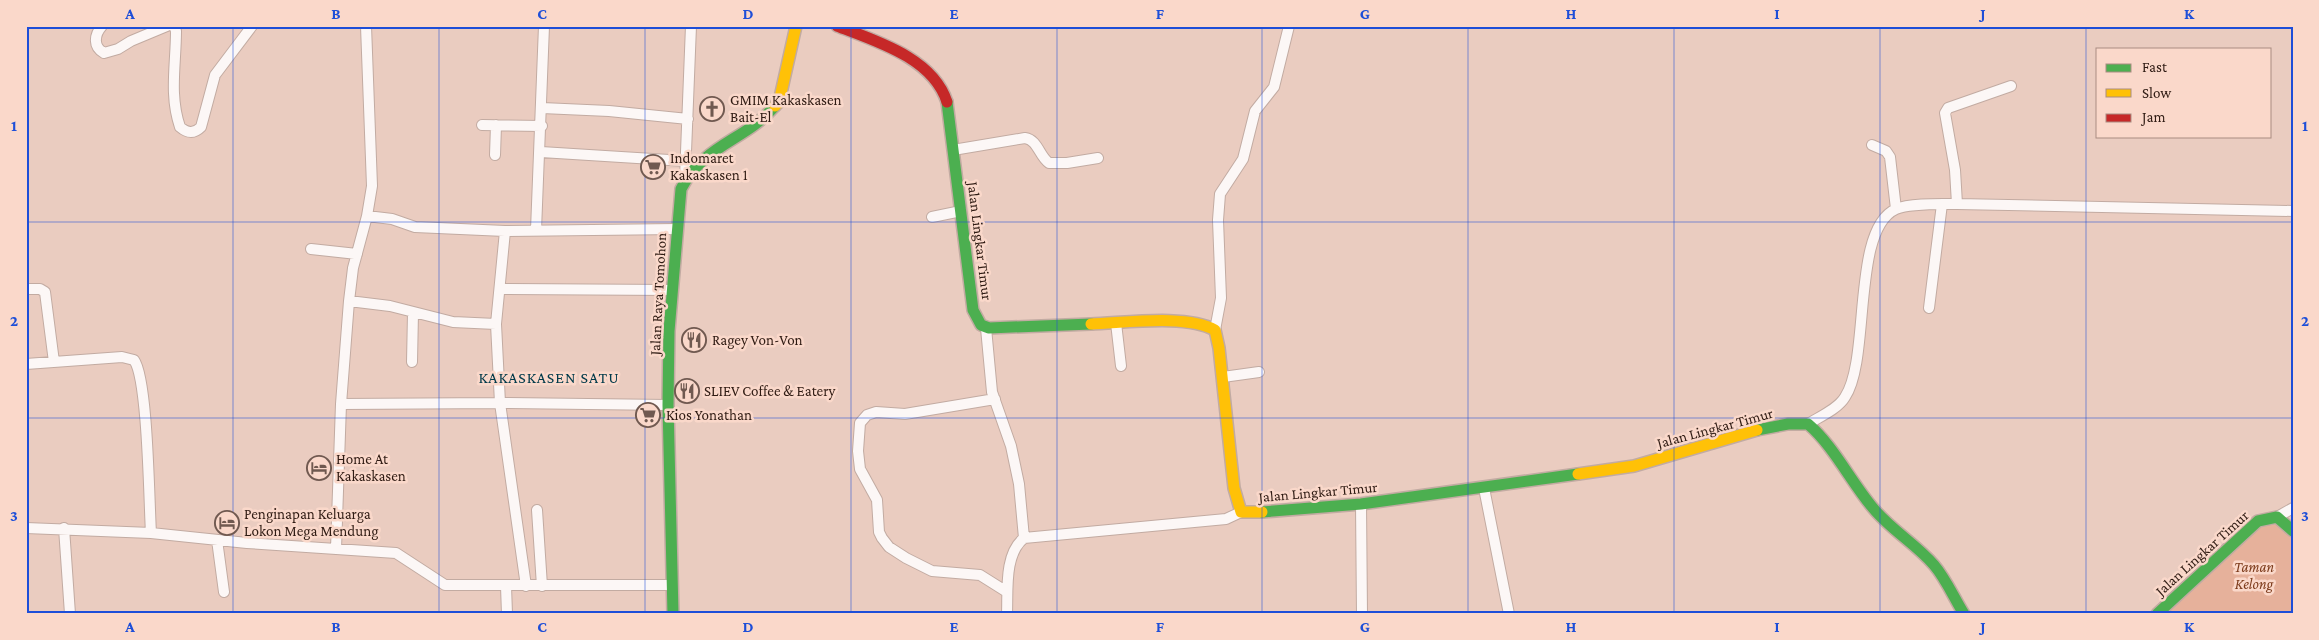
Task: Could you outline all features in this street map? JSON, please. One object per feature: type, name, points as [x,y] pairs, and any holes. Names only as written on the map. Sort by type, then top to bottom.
[{"type":"main road","points":[[685,177],[725,142],[773,111],[779,102],[796,26]]},
{"type":"main road","name":"Jalan Lingkar Timur","points":[[837,26],[878,42],[920,66],[944,93],[947,100],[973,310],[981,325],[986,328]]},
{"type":"main road","name":"Jalan Raya Tomohon","points":[[673,614],[668,405],[669,331],[680,189],[685,177]]},
{"type":"main road","points":[[986,328],[1185,321],[1206,325],[1215,330]]},
{"type":"main road","name":"Jalan Lingkar Timur","points":[[1215,330],[1218,338],[1223,377],[1234,488],[1241,512],[1251,513],[1361,504],[1634,466],[1766,428],[1788,424],[1808,424]]},
{"type":"main road","points":[[1808,424],[1821,435],[1854,485],[1882,519],[1935,566],[1964,614]]},
{"type":"main road","points":[[2276,517],[2286,522],[2293,531]]},
{"type":"main road","name":"Jalan Lingkar Timur","points":[[2157,614],[2258,521],[2276,517]]},
{"type":"street","points":[[102,26],[98,30],[96,43],[97,48],[104,53],[118,49],[139,37],[167,26]]},
{"type":"street","points":[[174,26],[176,32],[173,73],[175,103],[180,126],[189,132],[196,131],[201,127],[211,85],[216,75],[252,26]]},
{"type":"street","points":[[336,549],[341,404],[349,301],[357,254],[367,216],[372,177],[366,26]]},
{"type":"street","points":[[536,230],[542,126],[544,26]]},
{"type":"street","points":[[685,177],[691,26]]},
{"type":"street","points":[[1215,330],[1221,298],[1218,220],[1220,194],[1242,159],[1255,112],[1274,87],[1289,26]]},
{"type":"street","points":[[1957,204],[1956,170],[1945,113],[1948,108],[2011,86]]},
{"type":"street","points":[[542,108],[609,111],[688,119]]},
{"type":"street","points":[[482,125],[542,126]]},
{"type":"street","points":[[495,155],[496,125]]},
{"type":"street","points":[[953,150],[1025,138],[1034,142],[1042,156],[1049,163],[1068,163],[1098,158]]},
{"type":"street","points":[[1872,145],[1886,151],[1890,158],[1896,209]]},
{"type":"street","points":[[540,152],[685,160]]},
{"type":"street","points":[[1929,308],[1942,204]]},
{"type":"street","points":[[1808,424],[1838,404],[1848,392],[1854,368],[1871,246],[1882,221],[1896,209],[1957,204],[2293,211]]},
{"type":"street","points":[[932,217],[961,212]]},
{"type":"street","points":[[367,216],[392,219],[416,227],[505,230],[677,229]]},
{"type":"street","points":[[505,230],[496,324],[500,403],[506,461],[526,586]]},
{"type":"street","points":[[311,249],[357,254]]},
{"type":"street","points":[[500,288],[672,290]]},
{"type":"street","points":[[26,290],[40,289],[45,292],[54,362]]},
{"type":"street","points":[[349,301],[390,306],[453,322],[496,324]]},
{"type":"street","points":[[412,362],[413,312]]},
{"type":"street","points":[[1116,323],[1121,366]]},
{"type":"street","points":[[986,328],[988,362],[995,399],[1011,446],[1019,484],[1024,538]]},
{"type":"street","points":[[26,364],[122,357],[134,360],[137,364],[144,404],[151,533]]},
{"type":"street","points":[[1223,377],[1259,372]]},
{"type":"street","points":[[995,399],[904,414],[870,413],[860,423],[858,460],[860,469],[876,500],[879,532],[889,546],[932,571],[980,575],[992,580],[1008,592]]},
{"type":"street","points":[[341,404],[668,405]]},
{"type":"street","points":[[1484,488],[1509,614]]},
{"type":"street","points":[[1361,504],[1362,614]]},
{"type":"street","points":[[2276,517],[2293,508]]},
{"type":"street","points":[[537,510],[542,586]]},
{"type":"street","points":[[1007,614],[1010,566],[1019,543],[1024,538],[1226,519],[1241,512]]},
{"type":"street","points":[[26,528],[64,528],[151,533],[396,554],[443,585],[672,585]]},
{"type":"street","points":[[64,528],[70,614]]},
{"type":"street","points":[[216,540],[224,592]]},
{"type":"street","points":[[506,586],[507,614]]},
{"type":"green space","name":"Taman Kelong","points":[[2267,517],[2293,534],[2293,614],[2157,614]]},
{"type":"traffic: fast","points":[[947,102],[973,310],[981,325],[989,328],[1091,324]]},
{"type":"traffic: fast","points":[[673,614],[668,405],[669,331],[681,189],[690,174],[701,162],[763,118],[775,106]]},
{"type":"traffic: fast","points":[[1757,430],[1788,424],[1808,424],[1826,442],[1865,498],[1880,516],[1934,565],[1964,614]]},
{"type":"traffic: fast","points":[[1262,512],[1361,504],[1578,474]]},
{"type":"traffic: fast","points":[[2157,614],[2258,521],[2277,517],[2293,531]]},
{"type":"traffic: slow","points":[[775,106],[779,102],[796,26]]},
{"type":"traffic: slow","points":[[1091,324],[1172,321],[1203,325],[1215,330],[1219,348],[1234,488],[1241,512],[1262,512]]},
{"type":"traffic: slow","points":[[1578,474],[1634,466],[1757,430]]},
{"type":"traffic: jam","points":[[837,26],[885,45],[916,63],[940,87],[947,102]]},
{"type":"place","name":"GMIM Kakaskasen Bait-El","points":[[712,109]]},
{"type":"place","name":"Indomaret Kakaskasen 1","points":[[653,167]]},
{"type":"place","name":"Ragey Von-Von","points":[[694,340]]},
{"type":"place","name":"SLIEV Coffee & Eatery","points":[[687,391]]},
{"type":"place","name":"Kios Yonathan","points":[[648,415]]},
{"type":"place","name":"Home At Kakaskasen","points":[[319,468]]},
{"type":"place","name":"Penginapan Keluarga Lokon Mega Mendung","points":[[227,523]]},
{"type":"district","name":"KAKASKASEN SATU","points":[[549,377]]}]
